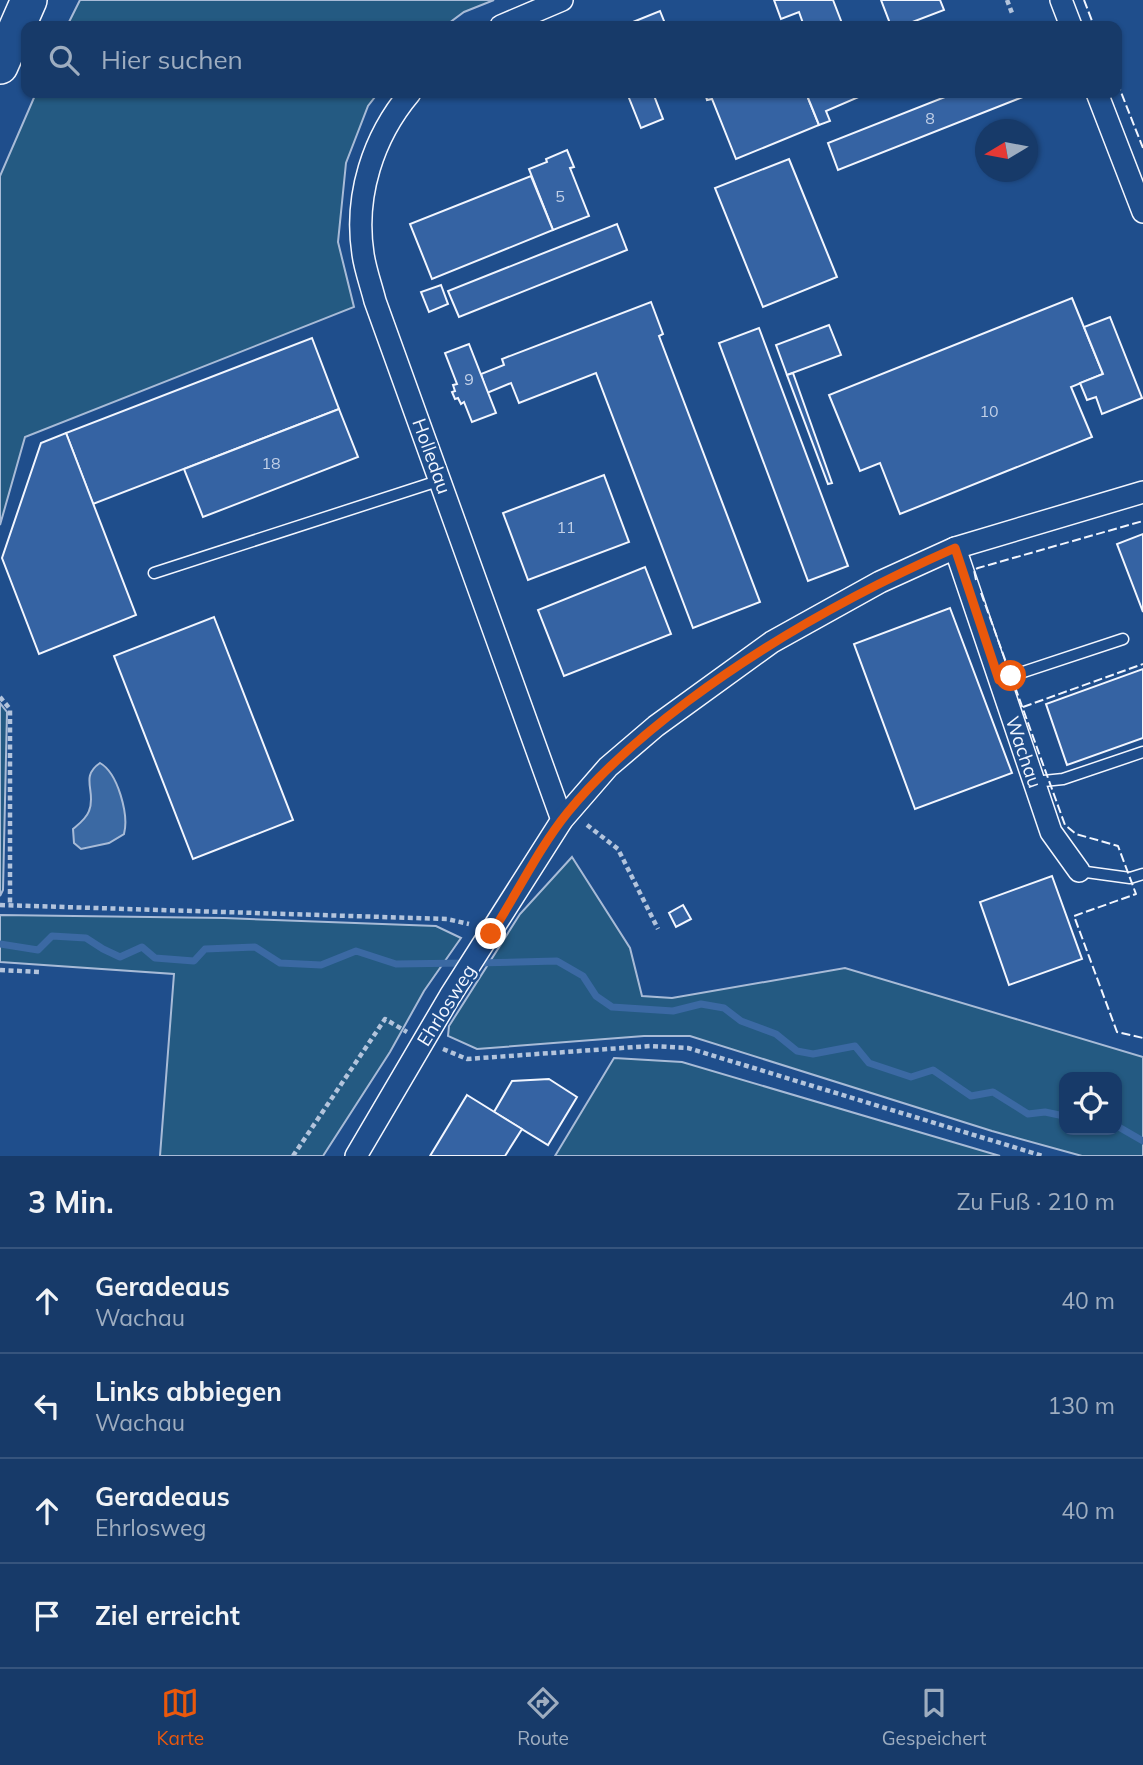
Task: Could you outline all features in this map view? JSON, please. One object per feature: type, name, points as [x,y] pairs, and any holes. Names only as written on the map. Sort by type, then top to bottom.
[{"type":"main road","points":[[0,65],[29,0]]},
{"type":"street","points":[[513,21],[562,0]]},
{"type":"street","points":[[1061,0],[1069,21]]},
{"type":"street","name":"Holledau","points":[[407,98],[387,126],[372,158],[364,191],[361,222],[363,254],[375,301],[566,815]]},
{"type":"street","points":[[1099,98],[1143,212]]},
{"type":"street","points":[[566,815],[608,767],[656,726],[772,642],[880,582],[955,548],[1143,492]]},
{"type":"street","name":"Wachau","points":[[955,548],[1051,832],[1079,871]]},
{"type":"street","name":"Ehrlosweg","points":[[356,1156],[450,996],[566,815]]},
{"type":"lane","points":[[154,573],[441,480]]},
{"type":"lane","points":[[999,680],[1123,639]]},
{"type":"lane","points":[[1034,782],[1063,779],[1143,752]]},
{"type":"lane","points":[[1079,871],[1130,878],[1143,874]]},
{"type":"path","points":[[1007,0],[1012,13]]},
{"type":"path","points":[[0,697],[10,709],[10,905]]},
{"type":"path","points":[[566,815],[618,849],[659,929]]},
{"type":"path","points":[[0,905],[447,919],[493,932]]},
{"type":"path","points":[[0,970],[39,972]]},
{"type":"path","points":[[293,1156],[385,1019],[423,1041],[467,1059],[650,1046],[688,1048],[1043,1156]]},
{"type":"shaded area","points":[[80,0],[494,0],[464,12],[452,21],[70,21]]},
{"type":"shaded area","points":[[34,98],[374,98],[368,106],[346,163],[338,242],[354,307],[25,437],[0,525],[0,176]]},
{"type":"shaded area","points":[[0,703],[7,712],[3,890],[0,896]]},
{"type":"shaded area","points":[[100,763],[112,776],[121,795],[125,816],[124,834],[109,843],[81,849],[74,843],[73,829],[89,811],[89,779],[94,768]]},
{"type":"shaded area","points":[[572,857],[630,948],[642,996],[672,998],[845,968],[1143,1057],[1143,1156],[1082,1156],[992,1131],[690,1036],[644,1036],[477,1049],[448,1036],[449,1026],[520,914]]},
{"type":"shaded area","points":[[0,915],[224,918],[436,926],[461,938],[424,991],[390,1052],[323,1156],[160,1156],[174,974],[0,962]]},
{"type":"shaded area","points":[[614,1058],[682,1062],[1000,1156],[555,1156]]},
{"type":"building","points":[[774,0],[833,0],[841,21],[802,21],[799,12],[781,19]]},
{"type":"building","points":[[881,0],[940,0],[944,10],[915,21],[889,21]]},
{"type":"building","points":[[660,11],[664,21],[635,21]]},
{"type":"building","points":[[629,98],[655,98],[663,119],[641,128]]},
{"type":"building","points":[[706,98],[808,98],[819,125],[736,159],[712,99]]},
{"type":"building","points":[[808,98],[856,98],[826,111],[830,121],[819,125]]},
{"type":"building","points":[[942,98],[1020,98],[838,170],[828,143]]},
{"type":"building","points":[[567,150],[574,167],[570,168],[589,216],[553,230],[529,169]]},
{"type":"building","points":[[789,159],[837,277],[763,307],[715,188]]},
{"type":"building","points":[[531,176],[553,230],[432,279],[410,224]]},
{"type":"building","points":[[617,224],[627,250],[459,317],[448,291]]},
{"type":"building","points":[[441,285],[448,304],[429,312],[421,292]]},
{"type":"building","points":[[1072,298],[1103,374],[1071,387],[1092,437],[900,514],[880,463],[860,471],[829,395]]},
{"type":"building","points":[[651,302],[663,334],[659,336],[760,602],[693,628],[596,373],[519,403],[511,383],[487,393],[481,374],[504,365],[502,359]]},
{"type":"building","points":[[1110,317],[1142,398],[1102,414],[1096,397],[1087,400],[1080,383],[1103,374],[1084,327]]},
{"type":"building","points":[[829,325],[841,355],[787,375],[776,345]]},
{"type":"building","points":[[759,328],[848,566],[808,581],[719,343]]},
{"type":"building","points":[[312,338],[339,409],[93,504],[66,433]]},
{"type":"building","points":[[469,344],[496,413],[472,422],[464,402],[461,404],[458,398],[455,399],[452,392],[455,391],[453,385],[457,384],[445,353]]},
{"type":"building","points":[[793,373],[832,483],[828,484],[787,375]]},
{"type":"building","points":[[339,409],[358,457],[203,517],[184,469]]},
{"type":"building","points":[[66,433],[136,615],[39,654],[2,558],[41,443]]},
{"type":"building","points":[[604,475],[629,542],[528,580],[503,513]]},
{"type":"building","points":[[1143,534],[1143,612],[1117,544]]},
{"type":"building","points":[[645,567],[671,634],[564,676],[538,610]]},
{"type":"building","points":[[950,608],[1012,773],[915,809],[854,644]]},
{"type":"building","points":[[214,617],[293,820],[193,859],[114,656]]},
{"type":"building","points":[[1143,669],[1143,738],[1067,765],[1046,704]]},
{"type":"building","points":[[1052,876],[1082,959],[1009,985],[980,902]]},
{"type":"building","points":[[683,905],[691,919],[676,927],[669,913]]},
{"type":"building","points":[[549,1079],[577,1097],[548,1145],[494,1112],[512,1081]]},
{"type":"building","points":[[467,1095],[522,1129],[505,1156],[430,1156]]},
{"type":"waterway","points":[[0,944],[38,950],[52,936],[86,938],[120,957],[142,947],[155,958],[194,961],[205,949],[255,947],[280,963],[321,965],[356,951],[396,964],[465,963]]},
{"type":"waterway","points":[[477,963],[557,961],[583,976],[596,996],[612,1007],[673,1011],[701,1004],[724,1008],[741,1021],[776,1034],[797,1051],[813,1054],[855,1046],[869,1063],[911,1077],[933,1070],[971,1096],[993,1092],[1028,1114],[1045,1112],[1059,1115]]},
{"type":"waterway","points":[[1122,1129],[1143,1141]]},
{"type":"fence","points":[[1084,0],[1092,21]]},
{"type":"fence","points":[[1122,95],[1143,148]]},
{"type":"fence","points":[[976,580],[974,570],[978,568],[1143,521]]},
{"type":"fence","points":[[981,593],[1065,825],[1076,834],[1118,846],[1136,894],[1074,916],[1117,1032],[1143,1038]]},
{"type":"fence","points":[[1023,707],[1143,664]]},
{"type":"route","points":[[491,934],[562,820],[608,767],[712,683],[772,642],[880,582],[955,548],[999,680],[1011,676]]}]
